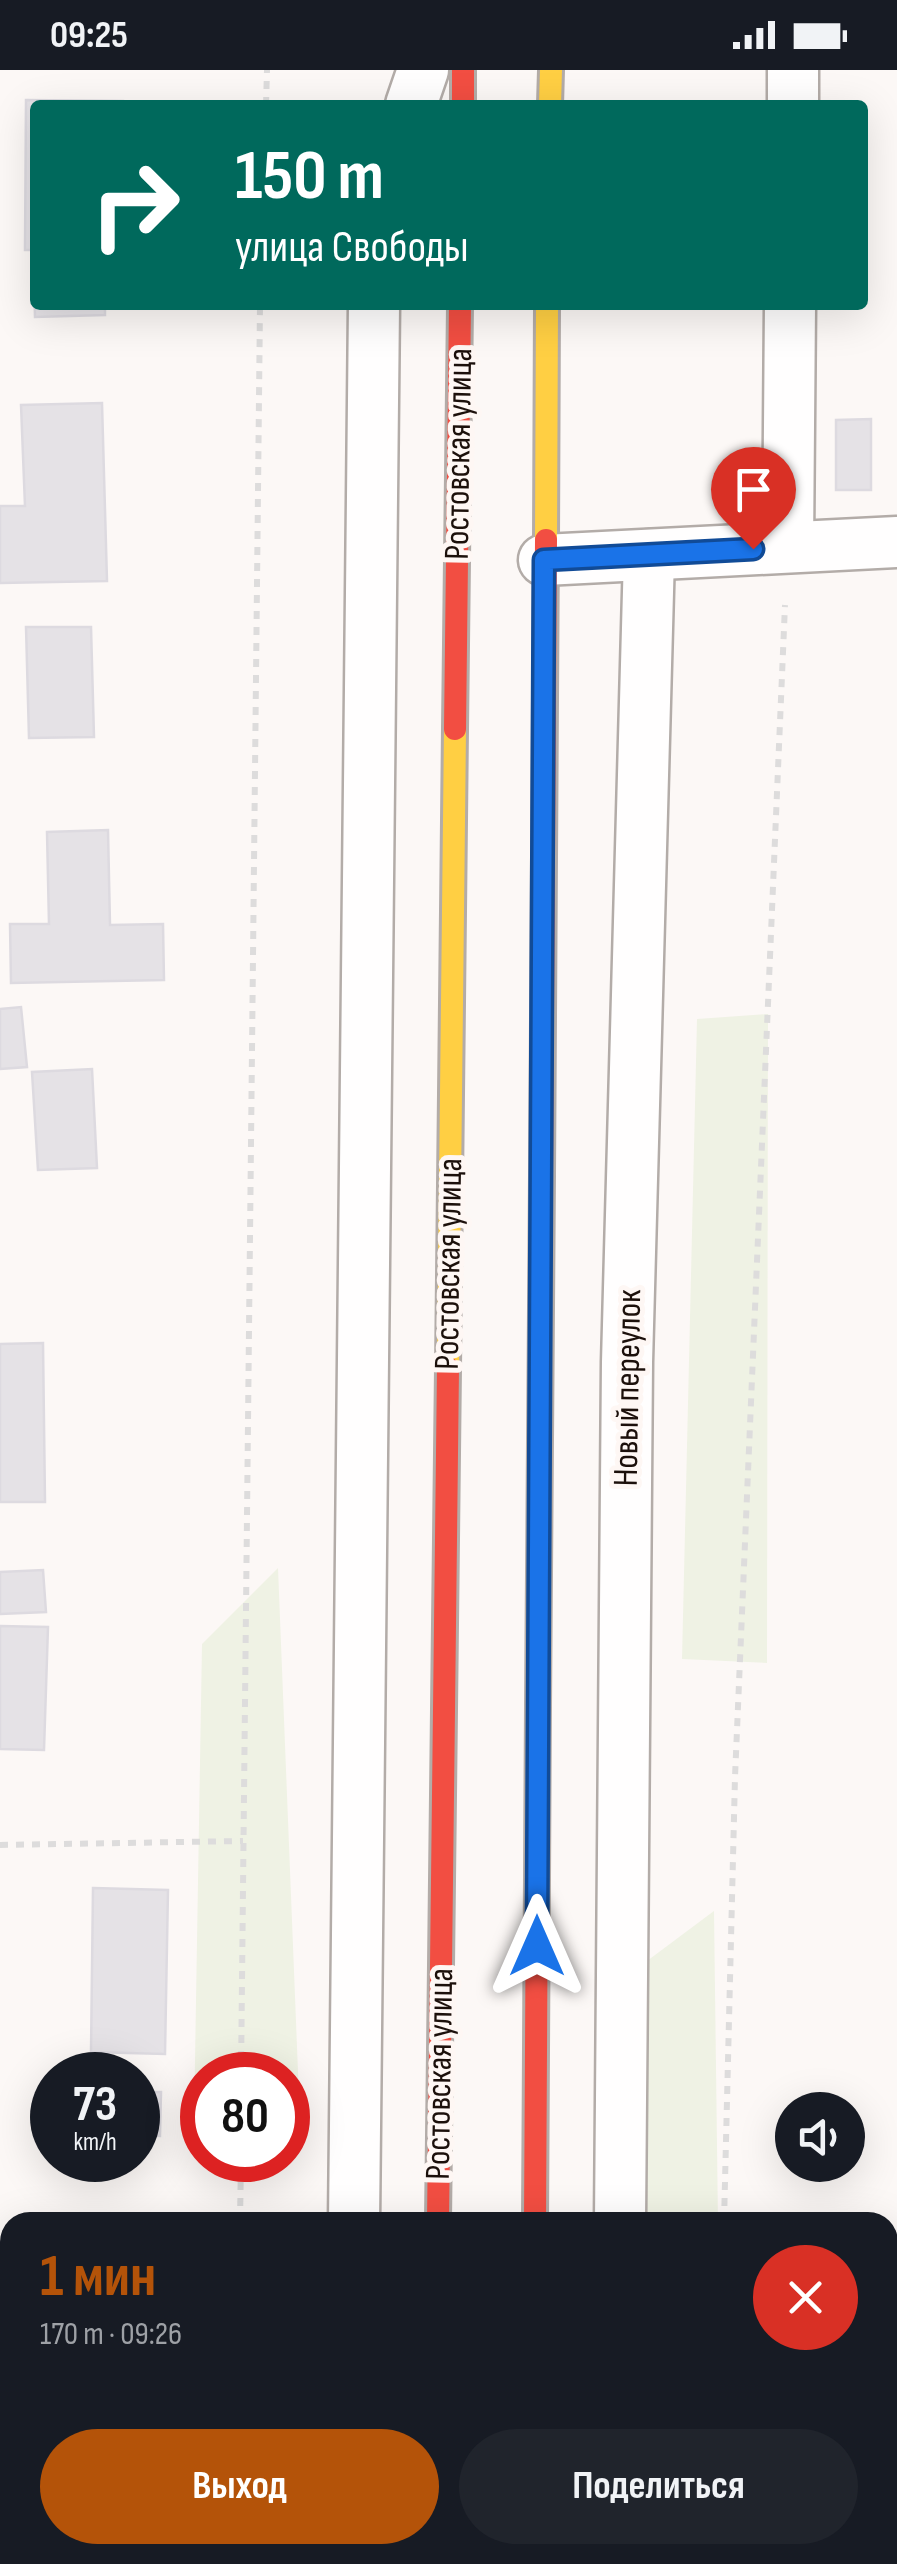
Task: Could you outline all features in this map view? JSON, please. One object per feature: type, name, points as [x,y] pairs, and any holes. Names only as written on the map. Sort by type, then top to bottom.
[{"type":"highway","points":[[462,100],[463,70]]},
{"type":"highway","points":[[550,70],[550,100]]},
{"type":"highway","name":"Ростовская улица","points":[[438,2212],[460,310]]},
{"type":"highway","points":[[535,2212],[547,310]]},
{"type":"street","points":[[413,100],[423,70]]},
{"type":"street","points":[[792,100],[793,70]]},
{"type":"street","points":[[354,2212],[374,310]]},
{"type":"street","points":[[788,548],[790,310]]},
{"type":"street","points":[[544,560],[897,542]]},
{"type":"street","name":"Новый переулок","points":[[620,2212],[627,1362],[649,555]]},
{"type":"path","points":[[266,100],[268,70]]},
{"type":"path","points":[[241,2052],[260,310]]},
{"type":"path","points":[[724,2212],[736,1776],[788,548]]},
{"type":"path","points":[[0,1845],[243,1840]]},
{"type":"path","points":[[240,2212],[241,2182]]},
{"type":"shaded area","points":[[768,1014],[767,1663],[682,1659],[697,1019]]},
{"type":"shaded area","points":[[278,1568],[297,2052],[195,2052],[202,1644]]},
{"type":"shaded area","points":[[714,1911],[718,2212],[639,2212],[643,1964]]},
{"type":"building","points":[[26,100],[30,100],[30,250],[25,250]]},
{"type":"building","points":[[35,310],[105,310],[105,315],[35,317]]},
{"type":"building","points":[[102,403],[107,581],[0,583],[0,506],[25,506],[21,405]]},
{"type":"building","points":[[871,419],[871,490],[836,490],[836,420]]},
{"type":"building","points":[[26,627],[91,627],[94,737],[29,738]]},
{"type":"building","points":[[108,830],[110,925],[163,924],[164,980],[11,983],[10,924],[49,924],[47,832]]},
{"type":"building","points":[[21,1007],[27,1067],[0,1069],[0,1009]]},
{"type":"building","points":[[92,1069],[97,1168],[38,1170],[32,1072]]},
{"type":"building","points":[[43,1343],[45,1502],[0,1502],[0,1344]]},
{"type":"building","points":[[43,1570],[46,1612],[0,1614],[0,1572]]},
{"type":"building","points":[[0,1626],[48,1627],[44,1750],[0,1749]]},
{"type":"building","points":[[93,1888],[168,1890],[165,2054],[91,2052]]},
{"type":"traffic: slow","points":[[550,100],[551,70]]},
{"type":"traffic: slow","points":[[546,540],[547,310]]},
{"type":"traffic: slow","points":[[448,1368],[455,729]]},
{"type":"traffic: slow","points":[[538,1706],[542,1175]]},
{"type":"traffic: jam","points":[[463,70],[463,100]]},
{"type":"traffic: jam","points":[[455,729],[460,310]]},
{"type":"traffic: jam","points":[[542,1175],[546,540]]},
{"type":"traffic: jam","points":[[438,2212],[448,1368]]},
{"type":"traffic: jam","points":[[535,2212],[538,1706]]},
{"type":"route","points":[[537,1946],[544,560],[753,549]]}]
